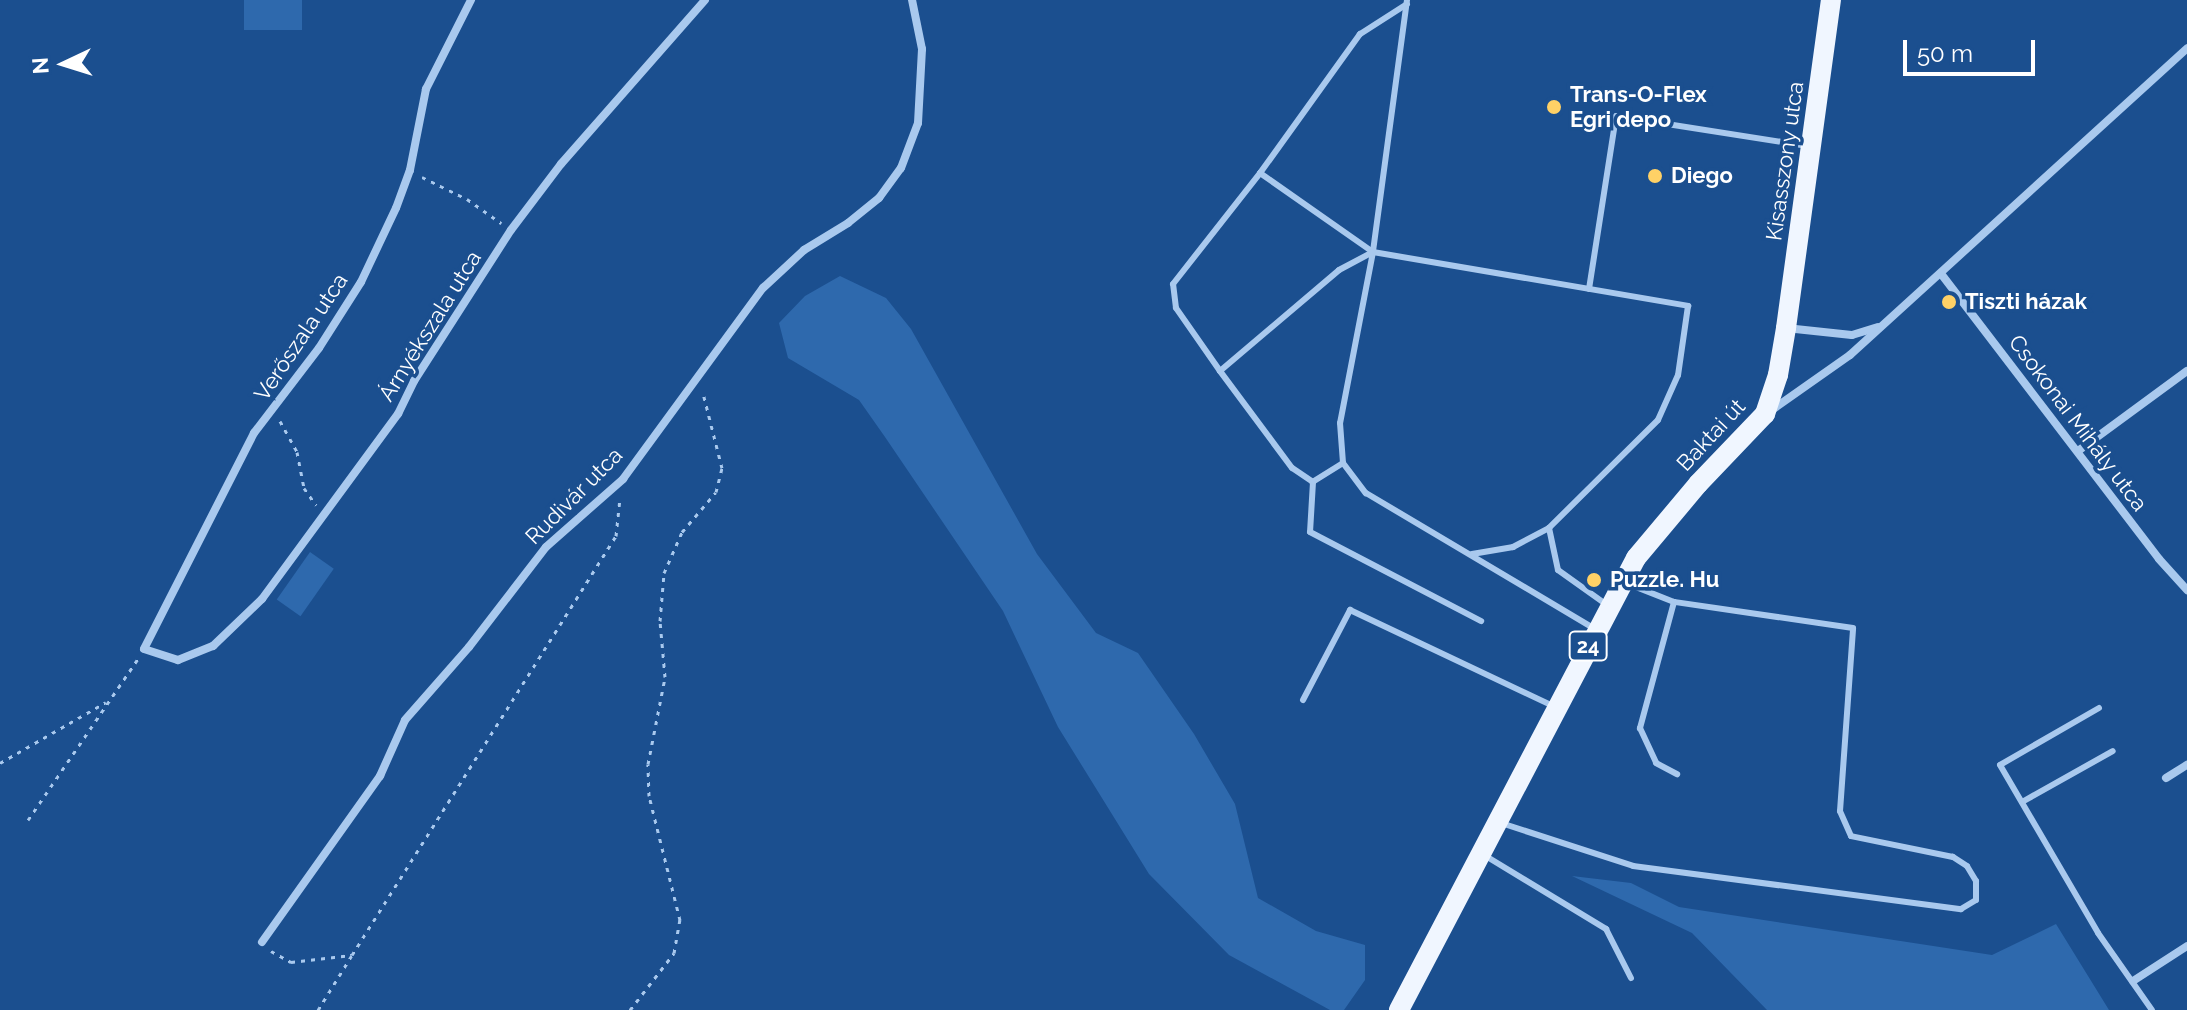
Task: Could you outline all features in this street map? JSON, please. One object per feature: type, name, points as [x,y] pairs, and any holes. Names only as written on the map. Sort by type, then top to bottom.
[{"type":"main road","name":"Kisasszony utca","points":[[1786,328],[1831,0]]},
{"type":"main road","name":"Baktai út","points":[[1399,1010],[1636,558],[1765,414],[1778,375],[1786,328]]},
{"type":"street","name":"Verőszala utca","points":[[144,649],[254,433],[274,411],[361,282],[396,208],[410,170],[426,89],[471,0]]},
{"type":"street","name":"Árnyékszala utca","points":[[144,649],[178,660],[213,646],[262,599],[398,414],[430,355],[511,230],[561,164],[705,0]]},
{"type":"street","name":"Rudivár utca","points":[[262,942],[380,776],[405,720],[469,647],[546,547],[623,479],[763,288],[804,250],[848,223],[879,198],[901,168],[918,123],[922,49],[912,0]]},
{"type":"street","points":[[1765,414],[1838,364],[1942,275],[2187,48]]},
{"type":"street","name":"Csokonai Mihály utca","points":[[1942,275],[2187,590]]},
{"type":"street","points":[[1786,328],[1852,335],[1883,325]]},
{"type":"street","points":[[2078,451],[2187,371]]},
{"type":"street","points":[[2166,778],[2187,765]]},
{"type":"street","points":[[2133,981],[2187,946]]},
{"type":"lane","points":[[1313,482],[1292,468],[1220,371],[1176,308],[1173,284],[1260,173],[1360,34],[1407,2]]},
{"type":"lane","points":[[1407,2],[1373,252],[1340,423],[1343,463],[1366,493],[1597,630]]},
{"type":"lane","points":[[1589,289],[1616,116],[1811,146]]},
{"type":"lane","points":[[1260,173],[1373,252],[1688,306],[1678,375],[1658,420],[1549,528],[1513,547],[1472,554]]},
{"type":"lane","points":[[1220,371],[1339,270],[1373,252]]},
{"type":"lane","points":[[1313,482],[1343,463]]},
{"type":"lane","points":[[1313,482],[1310,532],[1481,621]]},
{"type":"lane","points":[[1549,528],[1558,570],[1609,607]]},
{"type":"lane","points":[[1497,822],[1633,866],[1961,909],[1976,900],[1976,881],[1967,866],[1953,857],[1851,836],[1840,811],[1853,628],[1674,602],[1623,582]]},
{"type":"lane","points":[[1674,602],[1640,728],[1656,763],[1677,774]]},
{"type":"lane","points":[[1303,700],[1350,610],[1557,707]]},
{"type":"lane","points":[[2099,708],[2000,765],[2098,933],[2152,1010]]},
{"type":"lane","points":[[2022,802],[2113,751]]},
{"type":"lane","points":[[1481,853],[1606,929],[1631,978]]},
{"type":"path","points":[[410,170],[467,199],[511,230]]},
{"type":"path","points":[[630,1010],[674,953],[680,920],[649,796],[648,764],[665,677],[660,621],[664,573],[682,532],[716,492],[722,468],[699,373]]},
{"type":"path","points":[[274,411],[297,452],[304,488],[325,517]]},
{"type":"path","points":[[318,1010],[616,536],[623,479]]},
{"type":"path","points":[[28,820],[144,649]]},
{"type":"path","points":[[0,763],[109,700]]},
{"type":"path","points":[[262,942],[291,962],[352,955]]},
{"type":"shaded area","points":[[244,0],[302,0],[302,30],[244,30]]},
{"type":"shaded area","points":[[840,276],[886,298],[911,329],[1037,554],[1096,633],[1138,653],[1194,734],[1235,804],[1258,898],[1316,931],[1365,945],[1365,980],[1344,1010],[1330,1010],[1229,955],[1149,874],[1058,727],[1003,611],[885,437],[859,400],[788,358],[779,323],[805,296]]},
{"type":"shaded area","points":[[310,552],[334,569],[300,616],[277,600]]},
{"type":"shaded area","points":[[1572,876],[1631,883],[1679,907],[1992,955],[2056,924],[2109,1010],[1767,1010],[1692,933]]},
{"type":"place","name":"Trans-O-Flex Egri depo","points":[[1554,107]]},
{"type":"place","name":"Diego","points":[[1655,176]]},
{"type":"place","name":"Tiszti házak","points":[[1949,302]]},
{"type":"place","name":"Puzzle. Hu","points":[[1594,580]]}]
